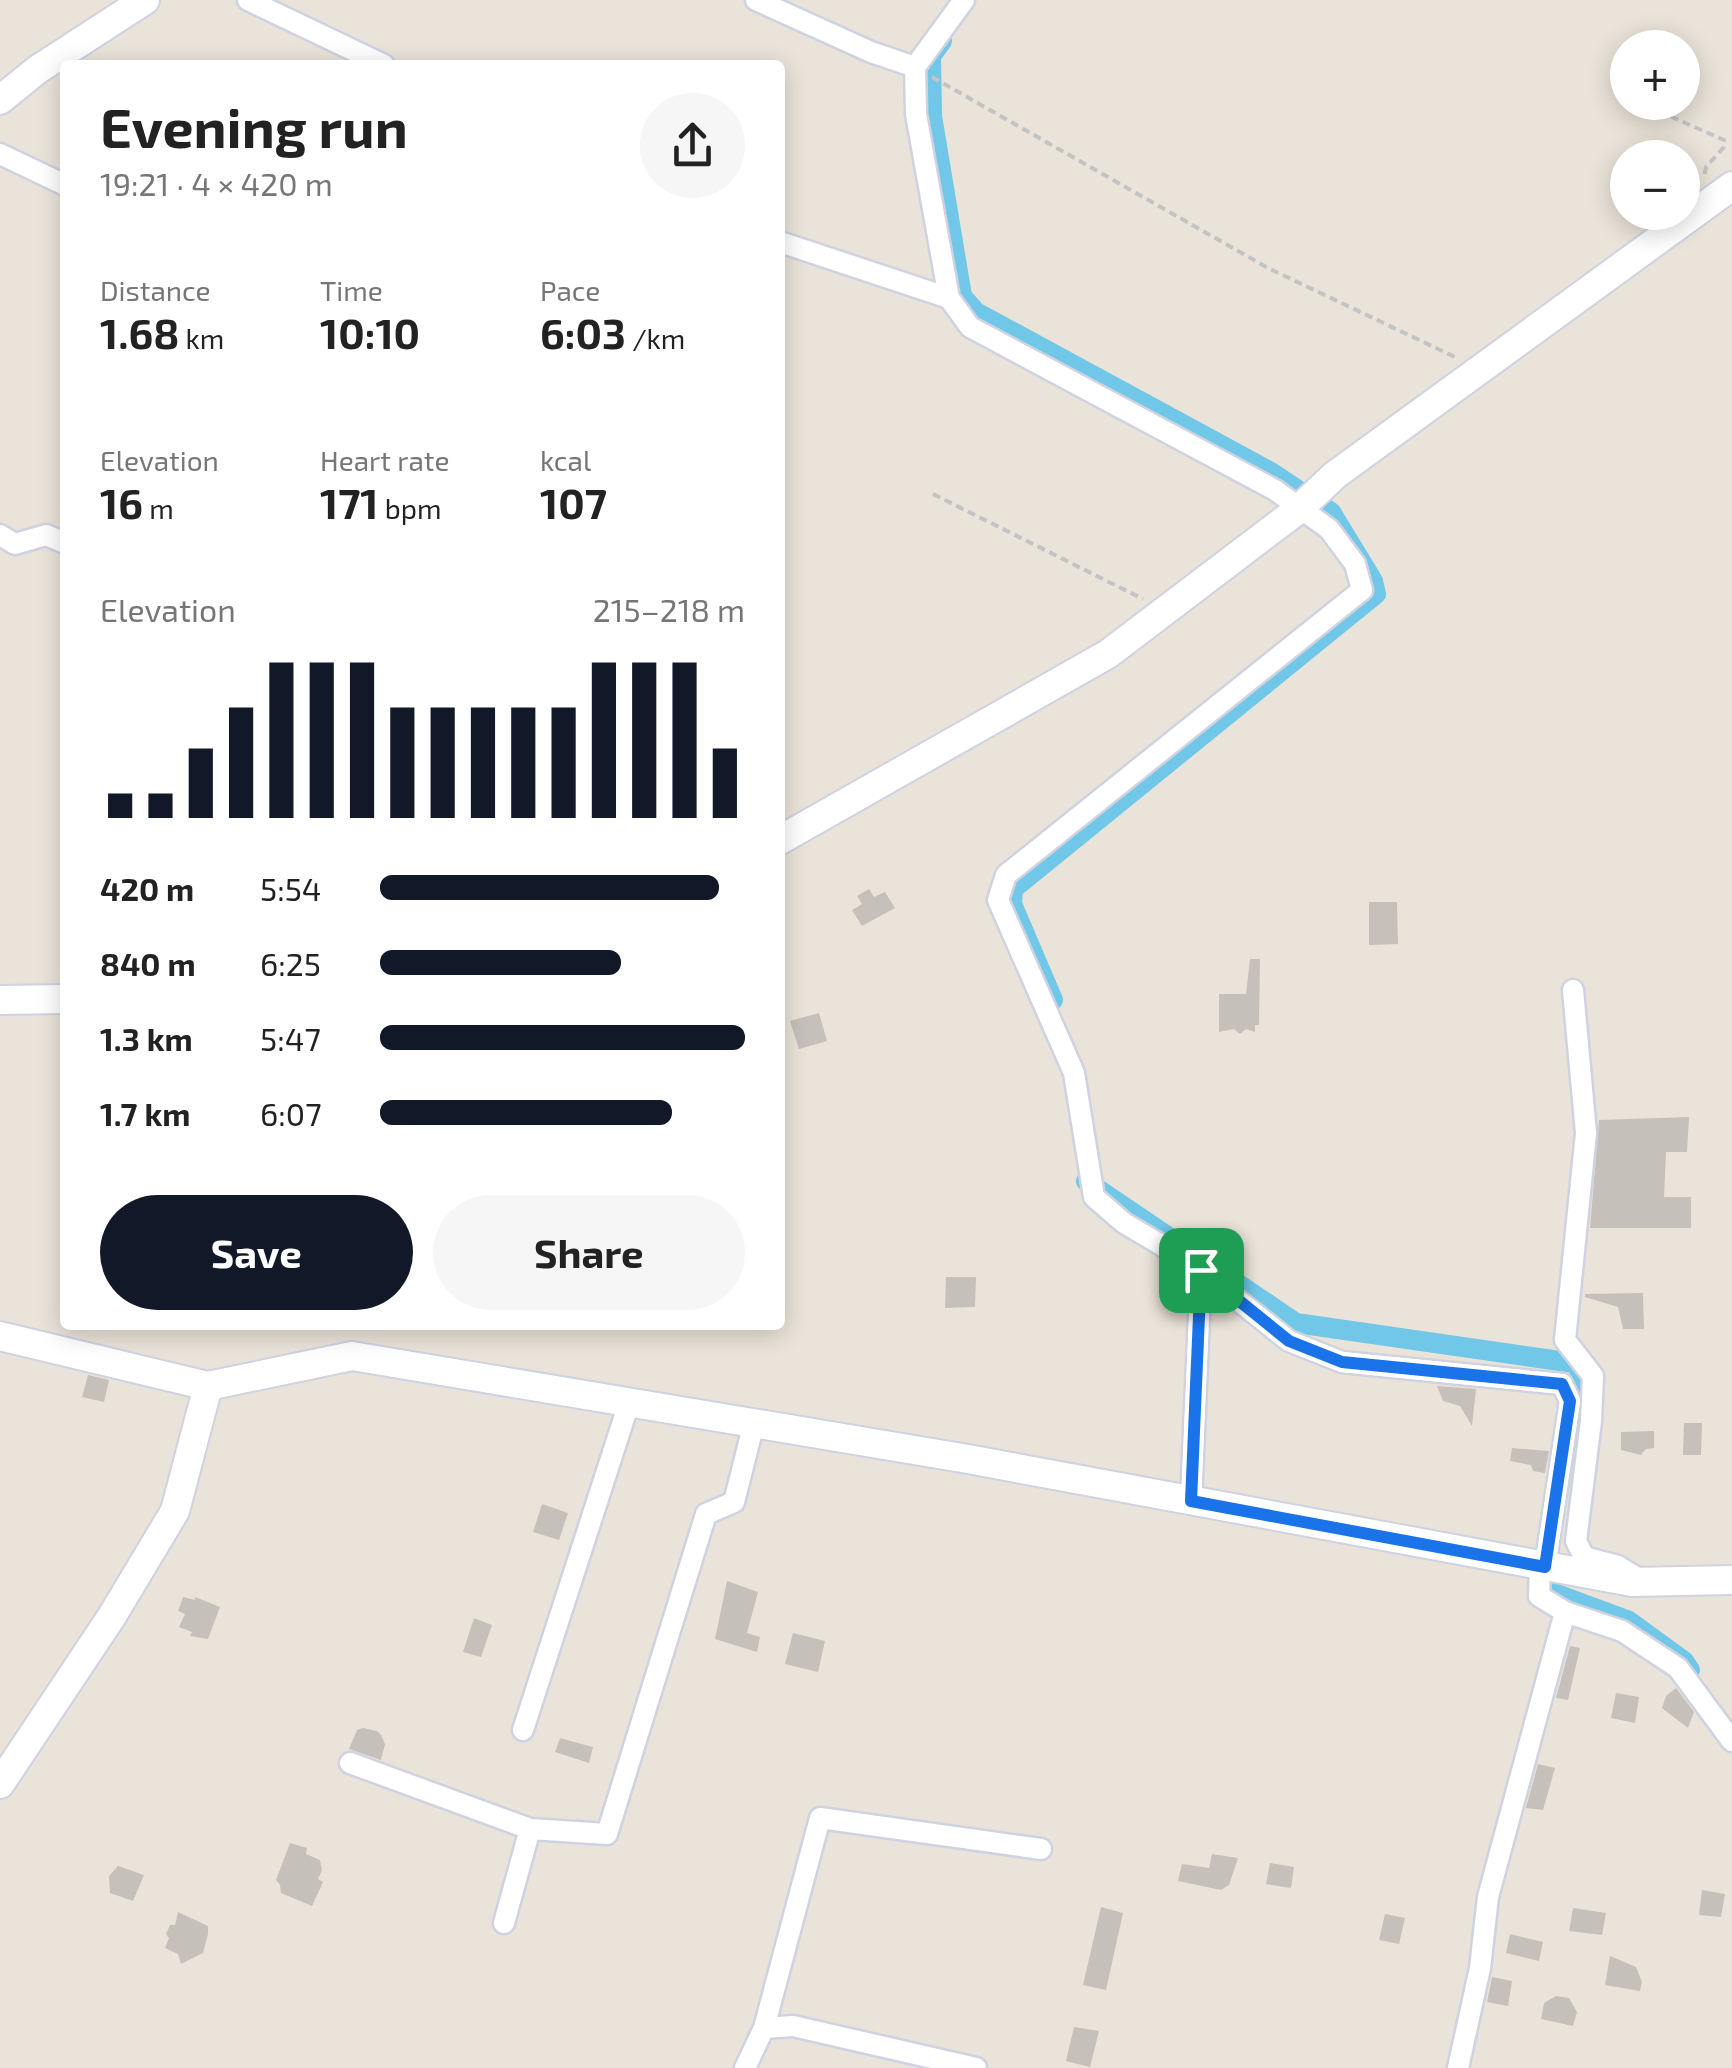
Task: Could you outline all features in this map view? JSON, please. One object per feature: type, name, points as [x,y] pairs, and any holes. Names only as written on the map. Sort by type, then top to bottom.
[{"type":"street","points":[[0,100],[36,70],[144,0]]},
{"type":"street","points":[[248,0],[374,60]]},
{"type":"street","points":[[756,0],[870,52],[915,67]]},
{"type":"street","points":[[964,0],[915,67],[916,114],[949,298],[970,327],[1275,490],[1329,529],[1355,564],[1362,590],[1006,874],[998,900],[1074,1073],[1094,1197],[1124,1223],[1201,1270],[1289,1341],[1342,1362],[1562,1384],[1570,1401],[1539,1596],[1565,1612],[1622,1631],[1678,1668],[1732,1740]]},
{"type":"street","points":[[0,154],[60,183]]},
{"type":"street","points":[[785,837],[1108,654],[1299,509],[1335,475],[1726,191]]},
{"type":"street","points":[[785,244],[949,298]]},
{"type":"street","points":[[0,535],[15,544],[46,535],[60,541]]},
{"type":"street","points":[[1574,990],[1586,1133],[1565,1340],[1593,1376],[1576,1541],[1584,1557],[1618,1566],[1644,1582]]},
{"type":"street","points":[[0,1000],[60,999]]},
{"type":"street","points":[[1191,1501],[1201,1270]]},
{"type":"street","points":[[0,1336],[208,1386],[352,1356],[1191,1501],[1542,1566],[1644,1582],[1732,1580]]},
{"type":"street","points":[[0,1784],[112,1616],[174,1511],[208,1386]]},
{"type":"street","points":[[523,1730],[629,1403]]},
{"type":"street","points":[[350,1763],[530,1829],[607,1834],[706,1514],[734,1502],[754,1424]]},
{"type":"street","points":[[1458,2068],[1480,1968],[1488,1897],[1565,1612]]},
{"type":"street","points":[[746,2068],[764,2028],[820,1818],[1042,1849]]},
{"type":"street","points":[[504,1922],[530,1829]]},
{"type":"street","points":[[764,2028],[793,2026],[976,2068]]},
{"type":"path","points":[[915,67],[1268,268],[1459,360],[1476,373]]},
{"type":"path","points":[[1679,120],[1724,140],[1724,147],[1706,167],[1704,179],[1726,191]]},
{"type":"path","points":[[933,494],[1093,572],[1149,605]]},
{"type":"building","points":[[869,889],[874,897],[885,892],[895,908],[862,926],[852,910],[862,904],[857,896]]},
{"type":"building","points":[[1369,902],[1397,902],[1398,944],[1369,945]]},
{"type":"building","points":[[1250,959],[1260,959],[1259,1025],[1255,1025],[1255,1032],[1219,1032],[1219,994],[1246,994]]},
{"type":"building","points":[[819,1013],[827,1041],[799,1049],[790,1021]]},
{"type":"building","points":[[1689,1117],[1687,1152],[1666,1152],[1664,1197],[1691,1197],[1691,1228],[1590,1228],[1599,1120]]},
{"type":"building","points":[[946,1277],[976,1277],[975,1307],[945,1308]]},
{"type":"building","points":[[1643,1293],[1644,1329],[1623,1329],[1618,1307],[1585,1297],[1585,1294]]},
{"type":"building","points":[[88,1375],[109,1380],[104,1402],[82,1397]]},
{"type":"building","points":[[1437,1386],[1476,1389],[1472,1426],[1460,1406],[1443,1401]]},
{"type":"building","points":[[1684,1423],[1702,1423],[1701,1455],[1683,1455]]},
{"type":"building","points":[[1654,1431],[1654,1448],[1641,1455],[1621,1450],[1621,1432]]},
{"type":"building","points":[[1512,1448],[1549,1451],[1545,1473],[1533,1471],[1531,1465],[1510,1461]]},
{"type":"building","points":[[542,1504],[568,1513],[559,1540],[533,1532]]},
{"type":"building","points":[[727,1581],[758,1592],[747,1633],[760,1637],[757,1652],[715,1639]]},
{"type":"building","points":[[183,1597],[195,1597],[220,1607],[208,1639],[190,1636],[192,1632],[179,1627],[185,1614],[178,1611]]},
{"type":"building","points":[[474,1618],[492,1625],[481,1657],[463,1652]]},
{"type":"building","points":[[793,1633],[825,1641],[818,1672],[785,1664]]},
{"type":"building","points":[[1570,1646],[1580,1648],[1568,1700],[1556,1698]]},
{"type":"building","points":[[1676,1688],[1694,1712],[1688,1728],[1662,1708],[1666,1696]]},
{"type":"building","points":[[1616,1693],[1639,1697],[1635,1723],[1611,1718]]},
{"type":"building","points":[[363,1728],[381,1735],[385,1744],[381,1760],[349,1749],[357,1730]]},
{"type":"building","points":[[560,1738],[593,1747],[589,1763],[555,1752]]},
{"type":"building","points":[[1538,1764],[1555,1768],[1543,1810],[1526,1808]]},
{"type":"building","points":[[290,1843],[307,1848],[306,1854],[320,1860],[322,1870],[318,1879],[323,1882],[312,1906],[281,1893],[276,1880]]},
{"type":"building","points":[[1212,1854],[1238,1858],[1229,1885],[1221,1890],[1178,1881],[1182,1864],[1209,1868]]},
{"type":"building","points":[[1270,1863],[1294,1867],[1291,1888],[1266,1884]]},
{"type":"building","points":[[118,1866],[144,1875],[133,1901],[110,1893],[109,1876]]},
{"type":"building","points":[[1702,1890],[1725,1894],[1721,1917],[1699,1915]]},
{"type":"building","points":[[1101,1907],[1123,1913],[1106,1990],[1083,1985]]},
{"type":"building","points":[[1573,1908],[1606,1913],[1602,1935],[1569,1931]]},
{"type":"building","points":[[178,1912],[208,1926],[203,1953],[181,1964],[178,1954],[165,1948],[169,1938],[166,1934],[170,1925],[175,1925]]},
{"type":"building","points":[[1385,1914],[1405,1918],[1399,1944],[1379,1940]]},
{"type":"building","points":[[1510,1934],[1543,1942],[1539,1961],[1506,1953]]},
{"type":"building","points":[[1610,1956],[1636,1967],[1642,1982],[1640,1991],[1605,1985]]},
{"type":"building","points":[[1492,1977],[1512,1981],[1508,2006],[1487,2002]]},
{"type":"building","points":[[1556,1996],[1569,1998],[1577,2012],[1573,2026],[1541,2019],[1544,2003]]},
{"type":"building","points":[[1074,2027],[1099,2031],[1090,2067],[1066,2061]]},
{"type":"waterway","points":[[942,41],[931,56],[932,116],[962,296],[976,312],[1271,472],[1331,512],[1373,581],[1376,594],[1013,889],[1012,904],[1053,1000]]},
{"type":"waterway","points":[[1086,1181],[1296,1323],[1581,1364],[1573,1418]]},
{"type":"waterway","points":[[1551,1570],[1548,1591],[1629,1621],[1684,1661],[1690,1670]]},
{"type":"route","points":[[1201,1270],[1289,1341],[1342,1362],[1562,1384],[1570,1401],[1545,1567],[1191,1501],[1201,1270]]}]
